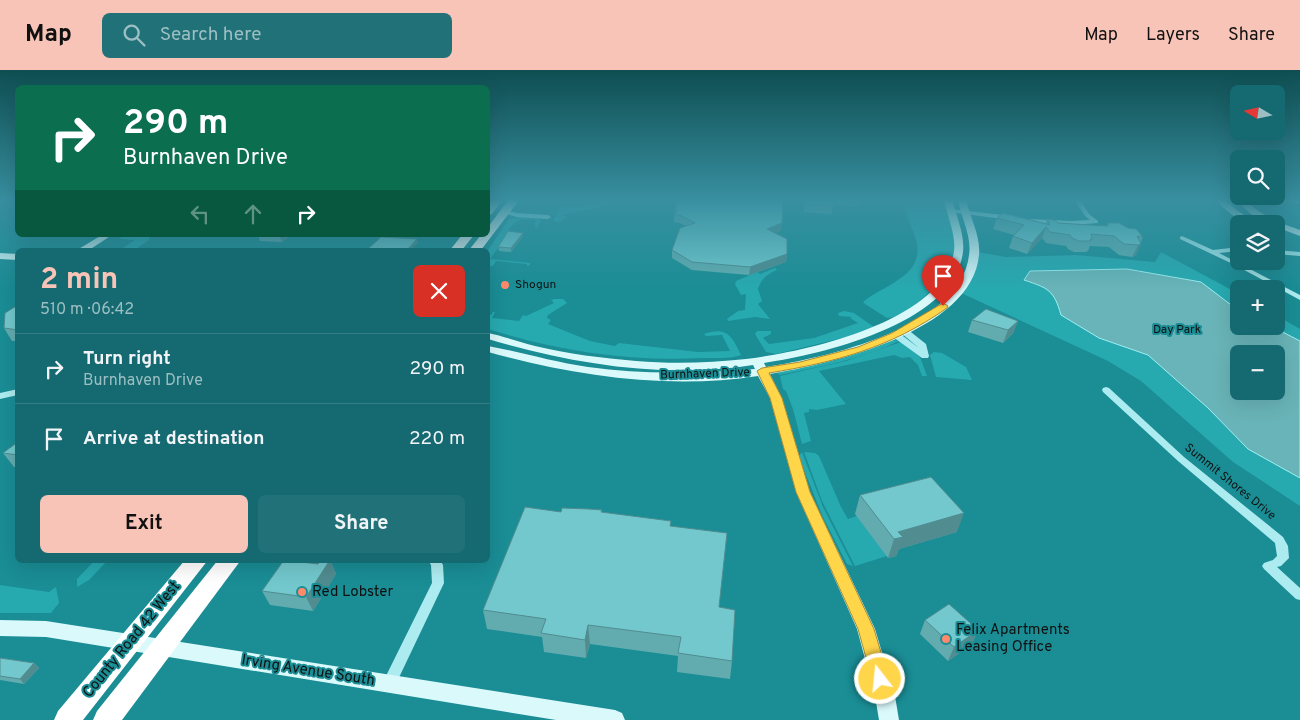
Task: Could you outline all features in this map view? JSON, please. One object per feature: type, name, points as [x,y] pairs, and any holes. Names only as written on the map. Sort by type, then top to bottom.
[{"type":"highway","points":[[458,248],[466,237]]},
{"type":"highway","name":"County Road 42 West","points":[[67,720],[195,563]]},
{"type":"highway","name":"County Road 42 West","points":[[106,720],[228,563]]},
{"type":"street","name":"Burnhaven Drive","points":[[490,337],[538,350],[602,361],[677,365],[760,366],[851,340],[883,327],[921,305],[945,282],[957,258],[959,241],[956,229]]},
{"type":"street","name":"Burnhaven Drive","points":[[490,349],[563,367],[625,374],[678,376],[834,357],[900,333],[936,312],[956,293],[965,280],[973,262],[974,238],[971,229]]},
{"type":"street","points":[[1285,236],[1300,242]]},
{"type":"street","points":[[85,248],[105,237]]},
{"type":"street","points":[[1182,238],[1300,298]]},
{"type":"street","points":[[1212,252],[1230,250]]},
{"type":"street","points":[[1285,253],[1300,254]]},
{"type":"street","points":[[0,256],[15,257]]},
{"type":"street","points":[[0,263],[15,264]]},
{"type":"street","points":[[760,366],[776,398],[803,492],[866,629],[885,696],[889,720]]},
{"type":"street","name":"Summit Shores Drive","points":[[1106,390],[1181,459],[1279,540],[1282,546],[1283,558],[1277,564],[1268,566],[1300,595]]},
{"type":"street","points":[[0,396],[15,393]]},
{"type":"street","points":[[389,684],[438,583],[436,563]]},
{"type":"street","name":"Irving Avenue South","points":[[0,628],[46,629],[615,720]]},
{"type":"green space","points":[[502,229],[509,229],[506,233],[515,234],[504,248],[498,248],[490,259],[489,248]]},
{"type":"green space","points":[[912,229],[953,229],[955,244],[950,263],[940,281],[926,296],[900,315],[887,318],[863,302],[909,271],[915,262],[917,252],[916,240]]},
{"type":"green space","points":[[122,237],[149,237],[149,240],[137,248],[123,248],[135,240],[119,239]]},
{"type":"green space","name":"Day Park","points":[[978,252],[1006,257],[1076,255],[1155,262],[1161,252],[1230,289],[1230,335],[1285,335],[1285,320],[1300,329],[1300,506],[1233,462],[1141,381],[1108,361],[961,293],[975,269]]},
{"type":"green space","points":[[490,259],[530,263],[527,266],[527,264],[496,261],[493,266],[490,266]]},
{"type":"green space","points":[[775,268],[777,270],[765,277],[758,289],[762,301],[758,304],[770,319],[755,317],[728,321],[727,319],[738,311],[745,310],[746,294],[741,295],[735,284],[736,281],[757,272],[760,274]]},
{"type":"green space","points":[[563,299],[567,303],[548,315],[547,318],[551,320],[548,324],[590,341],[615,346],[619,343],[698,352],[730,351],[722,335],[706,336],[704,334],[718,331],[728,334],[741,355],[723,358],[676,359],[621,356],[568,349],[490,330],[490,315],[493,312],[495,312],[492,318],[519,321],[523,315],[526,316],[554,303],[551,300]]},
{"type":"green space","points":[[844,311],[854,313],[874,327],[851,336],[776,354],[766,352],[755,334],[757,331],[771,331],[771,334],[763,338],[769,344],[814,338],[858,323],[850,318],[852,317],[839,316],[838,313]]},
{"type":"green space","points":[[893,340],[899,341],[856,358],[779,375],[778,372],[836,360]]},
{"type":"green space","points":[[901,342],[920,357],[927,376],[922,376],[918,365],[910,357],[902,358],[894,355],[819,371],[846,404],[817,410],[809,409],[809,412],[804,413],[811,441],[802,444],[793,409],[786,391],[783,389],[780,376],[846,361]]},
{"type":"green space","points":[[934,352],[942,353],[966,367],[972,380],[936,377],[930,355]]},
{"type":"green space","points":[[802,452],[823,507],[853,566],[847,564],[823,517],[799,456]]},
{"type":"green space","points":[[804,452],[815,453],[819,456],[848,519],[857,516],[887,556],[855,566],[822,501]]},
{"type":"green space","points":[[92,563],[105,563],[89,580],[77,587],[77,579]]},
{"type":"green space","points":[[0,585],[49,592],[56,587],[59,603],[51,613],[0,613]]},
{"type":"shaded area","points":[[1127,269],[1201,282],[1230,304],[1230,335],[1285,335],[1285,333],[1300,341],[1300,478],[1248,449],[1208,408],[1148,355],[1099,338],[1061,315],[1056,300],[1049,291],[1024,280],[1030,271]]},
{"type":"building","points":[[680,229],[768,229],[787,239],[787,254],[750,267],[692,262],[672,250]]},
{"type":"building","points":[[1020,229],[1044,229],[1032,243],[1013,236]]},
{"type":"building","points":[[1048,229],[1136,229],[1143,237],[1137,236],[1141,244],[1138,245],[1124,244],[1114,236],[1091,234],[1091,241],[1079,241],[1070,235],[1050,232]]},
{"type":"building","points":[[508,231],[523,233],[511,248],[498,247]]},
{"type":"building","points":[[381,237],[417,239],[409,248],[369,248]]},
{"type":"building","points":[[15,307],[15,330],[4,328],[5,313]]},
{"type":"building","points":[[986,309],[1018,321],[1008,330],[972,320]]},
{"type":"building","points":[[15,444],[15,455],[3,453]]},
{"type":"building","points":[[931,477],[964,513],[898,532],[903,537],[894,539],[860,495]]},
{"type":"building","points":[[525,507],[561,512],[562,508],[602,510],[601,512],[671,521],[670,526],[727,533],[719,607],[735,610],[732,661],[678,653],[681,637],[588,625],[585,640],[541,633],[546,619],[483,610]]},
{"type":"building","points":[[282,563],[328,563],[306,597],[262,591]]},
{"type":"building","points":[[949,604],[978,630],[954,647],[925,620]]},
{"type":"building","points":[[0,658],[34,663],[20,679],[0,676]]},
{"type":"place","name":"Shogun","points":[[505,285]]},
{"type":"place","name":"Red Lobster","points":[[302,592]]},
{"type":"place","name":"Felix Apartments Leasing Office","points":[[946,639]]},
{"type":"route","points":[[880,679],[866,629],[803,492],[776,398],[762,371],[800,365],[862,349],[917,324],[943,306]]}]
